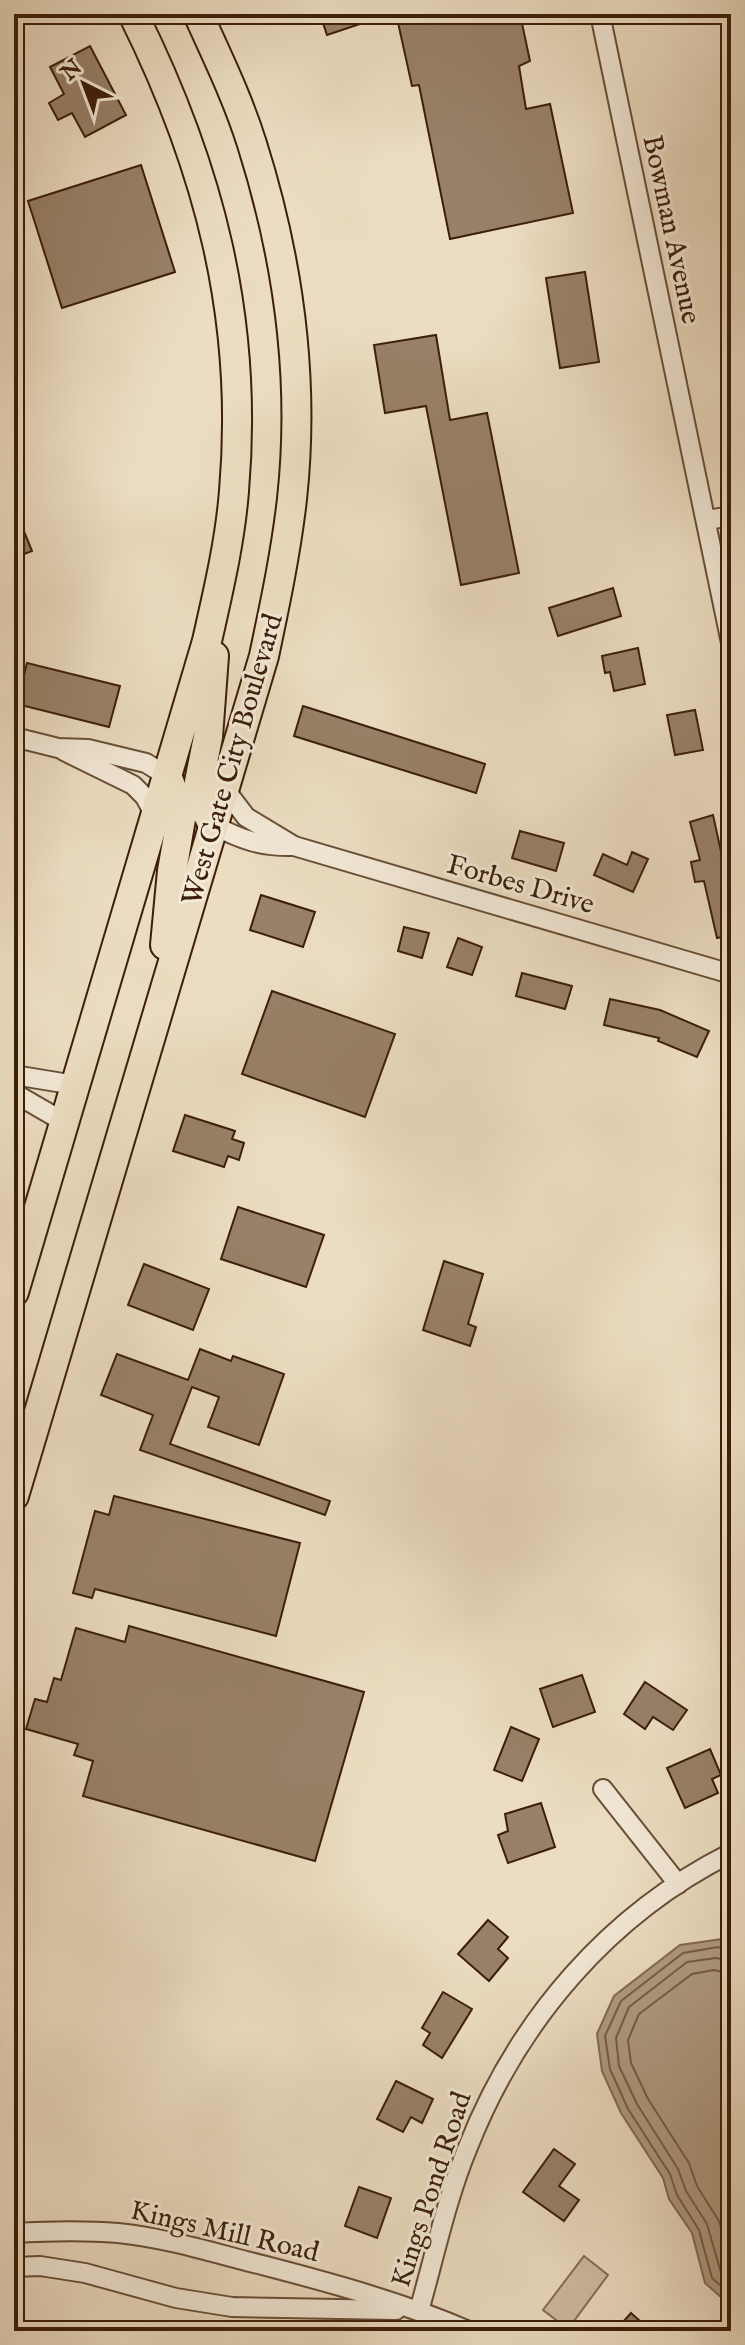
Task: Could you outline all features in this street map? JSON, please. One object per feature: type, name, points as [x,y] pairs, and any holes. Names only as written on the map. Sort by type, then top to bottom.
[{"type":"main road","name":"West Gate City Boulevard","points":[[14,1292],[207,641],[230,524],[238,397],[230,302],[196,160],[133,14]]},
{"type":"main road","name":"West Gate City Boulevard","points":[[14,1496],[264,656],[292,498],[296,395],[287,292],[251,141],[198,14]]},
{"type":"main road","points":[[213,825],[202,803],[199,782],[210,725],[219,591]]},
{"type":"main road","points":[[159,1009],[172,871],[182,825],[179,800],[167,776]]},
{"type":"street","name":"Bowman Avenue","points":[[600,14],[731,643]]},
{"type":"street","points":[[707,520],[731,516]]},
{"type":"street","points":[[14,737],[58,748],[88,749],[146,763],[167,776]]},
{"type":"street","points":[[58,748],[133,785],[145,797],[155,816]]},
{"type":"street","name":"Forbes Drive","points":[[224,788],[246,817],[294,846],[731,974]]},
{"type":"street","name":"Forbes Drive","points":[[213,825],[269,847],[294,846]]},
{"type":"street","points":[[14,1075],[75,1085]]},
{"type":"street","points":[[14,1093],[64,1122]]},
{"type":"street","points":[[603,1789],[678,1884]]},
{"type":"street","name":"Kings Pond Road","points":[[419,2311],[466,2150],[507,2063],[543,2009],[584,1961],[631,1918],[678,1884],[731,1853]]},
{"type":"street","name":"Kings Mill Road","points":[[14,2233],[85,2231],[162,2240],[336,2284],[469,2331]]},
{"type":"street","name":"Kings Mill Road","points":[[14,2267],[40,2266],[85,2273],[176,2298],[232,2307],[419,2311]]},
{"type":"shaded area","points":[[584,2256],[608,2275],[568,2329],[543,2310]]},
{"type":"water","points":[[722,1939],[731,1946],[731,2306],[705,2283],[692,2233],[669,2199],[663,2178],[621,2113],[602,2071],[597,2034],[614,1996],[680,1945]]},
{"type":"building","points":[[320,14],[381,14],[381,17],[327,35]]},
{"type":"building","points":[[416,14],[520,14],[530,61],[519,66],[526,109],[550,104],[573,213],[450,239],[419,85],[412,86],[397,18]]},
{"type":"building","points":[[90,46],[126,115],[85,137],[72,113],[58,120],[49,103],[64,94],[50,67]]},
{"type":"building","points":[[141,165],[175,272],[62,308],[28,201]]},
{"type":"building","points":[[585,272],[599,362],[560,368],[546,278]]},
{"type":"building","points":[[436,335],[450,420],[487,413],[519,573],[461,585],[426,406],[385,413],[374,345]]},
{"type":"building","points":[[14,507],[32,551],[14,558]]},
{"type":"building","points":[[613,588],[621,616],[558,636],[549,608]]},
{"type":"building","points":[[638,648],[645,684],[614,691],[610,672],[605,673],[602,656]]},
{"type":"building","points":[[27,663],[120,686],[109,727],[17,704]]},
{"type":"building","points":[[303,706],[485,764],[476,793],[294,736]]},
{"type":"building","points":[[695,710],[703,750],[675,755],[667,715]]},
{"type":"building","points":[[713,815],[731,897],[731,935],[717,938],[704,881],[695,882],[691,862],[700,860],[690,822]]},
{"type":"building","points":[[520,831],[564,843],[556,871],[512,858]]},
{"type":"building","points":[[632,852],[648,859],[633,892],[594,875],[603,854],[627,865]]},
{"type":"building","points":[[261,895],[315,912],[303,947],[250,930]]},
{"type":"building","points":[[404,927],[429,933],[422,958],[398,951]]},
{"type":"building","points":[[458,938],[482,947],[472,975],[447,967]]},
{"type":"building","points":[[522,973],[572,986],[565,1009],[516,996]]},
{"type":"building","points":[[272,991],[395,1034],[365,1117],[242,1074]]},
{"type":"building","points":[[610,999],[660,1010],[709,1031],[697,1057],[658,1041],[659,1038],[604,1025]]},
{"type":"building","points":[[185,1115],[235,1131],[232,1139],[244,1143],[239,1160],[228,1156],[224,1167],[173,1151]]},
{"type":"building","points":[[238,1207],[324,1235],[306,1287],[221,1259]]},
{"type":"building","points":[[444,1261],[483,1274],[468,1324],[476,1327],[470,1346],[423,1330]]},
{"type":"building","points":[[144,1264],[209,1289],[193,1330],[128,1305]]},
{"type":"building","points":[[200,1349],[231,1361],[233,1356],[284,1374],[259,1445],[208,1427],[219,1397],[192,1387],[170,1444],[330,1501],[325,1515],[140,1450],[153,1415],[101,1395],[117,1354],[188,1380]]},
{"type":"building","points":[[114,1496],[300,1543],[276,1636],[95,1589],[92,1598],[73,1593],[95,1511],[109,1515]]},
{"type":"building","points":[[129,1626],[364,1692],[315,1861],[83,1796],[93,1761],[74,1755],[78,1744],[26,1729],[35,1699],[47,1702],[54,1678],[61,1680],[76,1628],[125,1642]]},
{"type":"building","points":[[582,1675],[595,1712],[553,1727],[540,1689]]},
{"type":"building","points":[[645,1682],[687,1710],[673,1730],[653,1717],[645,1729],[624,1714]]},
{"type":"building","points":[[511,1727],[539,1739],[522,1781],[494,1770]]},
{"type":"building","points":[[710,1749],[721,1775],[712,1779],[718,1793],[685,1808],[667,1768]]},
{"type":"building","points":[[541,1803],[555,1847],[508,1863],[498,1835],[508,1831],[505,1814]]},
{"type":"building","points":[[488,1920],[508,1937],[498,1949],[508,1958],[489,1981],[458,1954]]},
{"type":"building","points":[[443,1992],[472,2009],[442,2058],[423,2045],[430,2033],[422,2028]]},
{"type":"building","points":[[396,2081],[433,2099],[422,2123],[411,2117],[403,2132],[377,2119]]},
{"type":"building","points":[[554,2149],[575,2164],[559,2186],[579,2200],[564,2221],[523,2192]]},
{"type":"building","points":[[359,2187],[391,2198],[377,2238],[345,2226]]},
{"type":"building","points":[[631,2313],[651,2331],[615,2331]]}]
